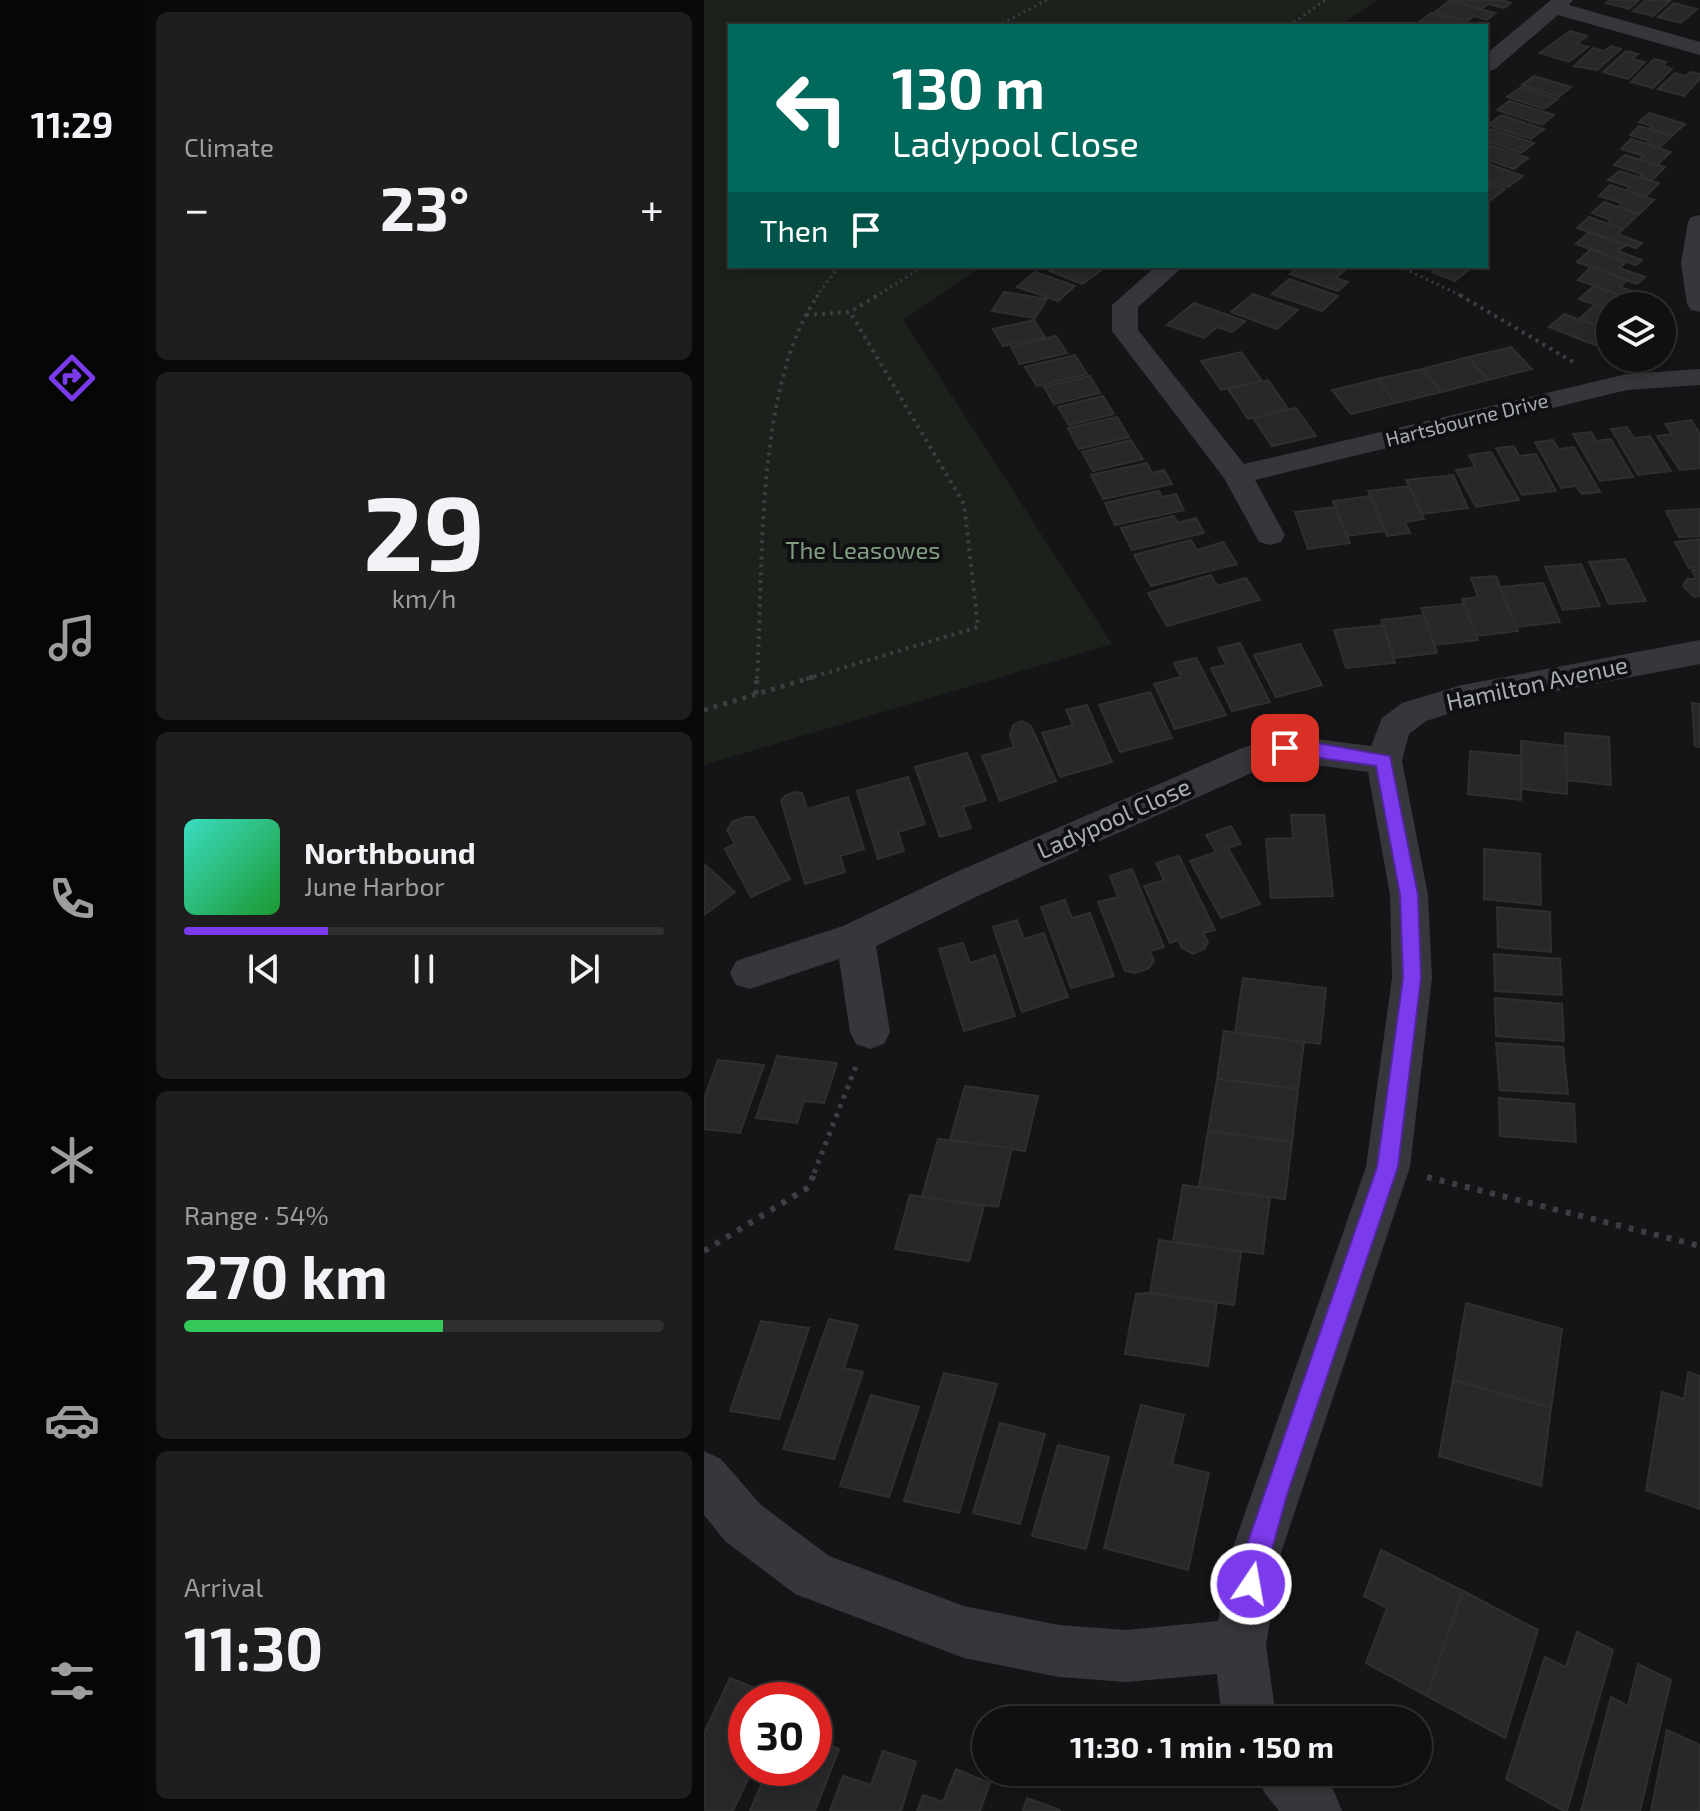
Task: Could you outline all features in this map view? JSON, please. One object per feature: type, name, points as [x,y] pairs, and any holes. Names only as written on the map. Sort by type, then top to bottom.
[{"type":"street","points":[[1488,63],[1559,4],[1700,49]]},
{"type":"street","points":[[1699,296],[1696,232],[1700,222]]},
{"type":"street","points":[[1169,268],[1125,305],[1125,331],[1237,475],[1270,535]]},
{"type":"street","name":"Hartsbourne Drive","points":[[1237,475],[1627,382],[1700,377]]},
{"type":"street","name":"Hamilton Avenue","points":[[1384,761],[1394,727],[1414,712],[1462,697],[1700,652]]},
{"type":"street","name":"Ladypool Close","points":[[750,973],[855,938],[967,884],[1254,757],[1285,748],[1384,761]]},
{"type":"street","points":[[1248,1706],[1240,1645],[1256,1553],[1388,1167],[1412,978],[1409,895],[1384,761]]},
{"type":"street","points":[[855,938],[870,1032]]},
{"type":"street","points":[[704,1476],[743,1523],[813,1576],[964,1632],[1059,1651],[1126,1656],[1240,1645]]},
{"type":"street","points":[[1295,1786],[1314,1811]]},
{"type":"path","points":[[1001,24],[1047,0]]},
{"type":"path","points":[[1292,24],[1325,0]]},
{"type":"path","points":[[756,694],[762,619],[765,489],[791,345],[816,295],[837,268]]},
{"type":"path","points":[[806,315],[850,312],[921,268]]},
{"type":"path","points":[[1404,268],[1449,288],[1571,361],[1627,382]]},
{"type":"path","points":[[704,710],[978,627],[964,504],[850,312]]},
{"type":"path","points":[[704,1251],[809,1187],[870,1032]]},
{"type":"path","points":[[1388,1167],[1700,1246]]},
{"type":"green space","name":"The Leasowes","points":[[704,0],[1377,0],[1342,24],[728,24],[728,268],[980,268],[903,320],[1112,644],[704,765]]},
{"type":"building","points":[[1452,0],[1501,0],[1511,3],[1504,8],[1488,4],[1481,9]]},
{"type":"building","points":[[1610,0],[1639,0],[1629,9],[1606,3]]},
{"type":"building","points":[[1646,0],[1671,0],[1653,16],[1633,11]]},
{"type":"building","points":[[1449,1],[1495,13],[1487,20],[1474,16],[1467,21],[1435,12]]},
{"type":"building","points":[[1674,3],[1697,9],[1681,23],[1658,17]]},
{"type":"building","points":[[1431,13],[1468,24],[1416,24]]},
{"type":"building","points":[[1570,31],[1587,36],[1577,44],[1588,47],[1569,62],[1540,53]]},
{"type":"building","points":[[1611,46],[1621,49],[1597,70],[1574,66],[1593,48],[1604,51]]},
{"type":"building","points":[[1626,51],[1638,54],[1632,59],[1645,62],[1628,79],[1603,72]]},
{"type":"building","points":[[1654,59],[1666,62],[1663,66],[1672,69],[1653,88],[1631,82]]},
{"type":"building","points":[[1690,72],[1700,74],[1700,79],[1684,96],[1658,89],[1675,73],[1686,76]]},
{"type":"building","points":[[1534,76],[1571,87],[1559,97],[1522,85]]},
{"type":"building","points":[[1521,87],[1558,99],[1544,109],[1507,97]]},
{"type":"building","points":[[1509,101],[1554,115],[1542,125],[1497,110]]},
{"type":"building","points":[[1649,113],[1685,124],[1672,136],[1649,129],[1652,126],[1639,122]]},
{"type":"building","points":[[1501,115],[1544,129],[1531,139],[1488,125]]},
{"type":"building","points":[[1639,126],[1672,136],[1659,148],[1646,144],[1650,141],[1630,135]]},
{"type":"building","points":[[1492,129],[1534,143],[1521,153],[1488,142],[1488,132]]},
{"type":"building","points":[[1631,139],[1671,152],[1657,165],[1639,159],[1644,156],[1621,149]]},
{"type":"building","points":[[1488,145],[1528,158],[1514,169],[1488,160]]},
{"type":"building","points":[[1625,155],[1665,167],[1651,181],[1639,177],[1642,174],[1614,165]]},
{"type":"building","points":[[1488,164],[1523,176],[1508,187],[1488,181]]},
{"type":"building","points":[[1619,171],[1659,183],[1645,197],[1626,191],[1630,187],[1608,180]]},
{"type":"building","points":[[1488,183],[1505,189],[1491,200],[1488,199]]},
{"type":"building","points":[[1610,185],[1654,200],[1639,214],[1618,207],[1622,203],[1599,196]]},
{"type":"building","points":[[1604,202],[1639,214],[1623,229],[1608,224],[1611,220],[1592,213]]},
{"type":"building","points":[[1589,217],[1623,229],[1618,234],[1642,243],[1636,248],[1577,228]]},
{"type":"building","points":[[1589,232],[1626,245],[1618,251],[1642,260],[1636,265],[1576,244]]},
{"type":"building","points":[[1591,249],[1626,262],[1619,268],[1645,277],[1637,284],[1577,262]]},
{"type":"building","points":[[1591,267],[1627,280],[1620,287],[1634,292],[1612,292],[1578,280]]},
{"type":"building","points":[[1054,268],[1104,268],[1082,284],[1050,271]]},
{"type":"building","points":[[1296,268],[1347,268],[1336,278],[1348,282],[1338,291],[1290,274]]},
{"type":"building","points":[[1437,268],[1471,268],[1455,281],[1432,272]]},
{"type":"building","points":[[1035,272],[1075,286],[1058,301],[1017,287]]},
{"type":"building","points":[[1289,279],[1338,296],[1322,311],[1272,294]]},
{"type":"building","points":[[1594,286],[1610,292],[1596,292],[1596,305],[1579,299]]},
{"type":"building","points":[[1004,292],[1047,299],[1035,318],[992,311]]},
{"type":"building","points":[[1253,294],[1298,310],[1277,329],[1231,312]]},
{"type":"building","points":[[1194,303],[1245,321],[1232,332],[1217,327],[1204,338],[1167,325]]},
{"type":"building","points":[[1595,305],[1596,305],[1596,326],[1579,319]]},
{"type":"building","points":[[1564,314],[1596,326],[1596,345],[1549,327]]},
{"type":"building","points":[[1034,320],[1045,337],[1003,346],[993,329]]},
{"type":"building","points":[[1056,336],[1067,353],[1020,364],[1011,347]]},
{"type":"building","points":[[1511,347],[1532,369],[1488,380],[1468,357]]},
{"type":"building","points":[[1241,352],[1262,381],[1221,390],[1201,361]]},
{"type":"building","points":[[1075,355],[1087,374],[1037,386],[1025,367]]},
{"type":"building","points":[[1468,357],[1488,380],[1442,392],[1422,369]]},
{"type":"building","points":[[1422,369],[1442,392],[1396,403],[1377,379]]},
{"type":"building","points":[[1090,376],[1100,393],[1054,404],[1044,387]]},
{"type":"building","points":[[1377,379],[1396,403],[1351,414],[1332,390]]},
{"type":"building","points":[[1268,380],[1289,410],[1248,419],[1228,389]]},
{"type":"building","points":[[1103,396],[1114,414],[1069,425],[1058,407]]},
{"type":"building","points":[[1296,408],[1316,436],[1272,446],[1253,418]]},
{"type":"building","points":[[1117,417],[1129,437],[1079,449],[1068,428]]},
{"type":"building","points":[[1691,420],[1700,434],[1700,468],[1680,470],[1657,436],[1672,434],[1665,424]]},
{"type":"building","points":[[1627,427],[1634,438],[1650,436],[1671,471],[1638,475],[1611,429]]},
{"type":"building","points":[[1591,432],[1596,441],[1611,439],[1633,477],[1600,481],[1573,434]]},
{"type":"building","points":[[1131,440],[1143,459],[1093,471],[1082,452]]},
{"type":"building","points":[[1553,440],[1558,449],[1574,447],[1600,492],[1582,494],[1576,486],[1561,488],[1535,442]]},
{"type":"building","points":[[1514,446],[1519,456],[1536,454],[1556,491],[1522,495],[1496,448]]},
{"type":"building","points":[[1491,452],[1519,500],[1476,507],[1456,470],[1475,467],[1469,455]]},
{"type":"building","points":[[1147,463],[1152,473],[1164,470],[1172,484],[1103,499],[1091,475]]},
{"type":"building","points":[[1453,475],[1468,508],[1422,514],[1406,480]]},
{"type":"building","points":[[1409,486],[1424,519],[1405,522],[1410,533],[1387,536],[1368,491]]},
{"type":"building","points":[[1159,491],[1162,497],[1176,494],[1184,510],[1115,525],[1105,503]]},
{"type":"building","points":[[1371,496],[1385,531],[1347,536],[1333,501]]},
{"type":"building","points":[[1335,507],[1350,543],[1308,549],[1295,512]]},
{"type":"building","points":[[1700,509],[1700,536],[1679,537],[1666,511]]},
{"type":"building","points":[[1174,516],[1177,523],[1196,518],[1204,533],[1132,550],[1121,528]]},
{"type":"building","points":[[1700,539],[1700,567],[1689,568],[1675,542]]},
{"type":"building","points":[[1191,540],[1197,550],[1223,542],[1237,564],[1151,586],[1134,555]]},
{"type":"building","points":[[1625,559],[1646,601],[1609,604],[1589,562]]},
{"type":"building","points":[[1581,564],[1600,606],[1563,610],[1545,567]]},
{"type":"building","points":[[1700,569],[1700,596],[1694,597],[1683,586],[1687,579],[1696,579],[1692,570]]},
{"type":"building","points":[[1211,575],[1217,586],[1246,578],[1260,600],[1167,626],[1148,593]]},
{"type":"building","points":[[1496,576],[1518,631],[1476,636],[1462,599],[1478,597],[1471,578]]},
{"type":"building","points":[[1543,583],[1560,622],[1516,627],[1500,587]]},
{"type":"building","points":[[1464,604],[1478,640],[1435,645],[1421,608]]},
{"type":"building","points":[[1424,615],[1437,653],[1394,658],[1381,620]]},
{"type":"building","points":[[1383,625],[1395,663],[1346,668],[1334,630]]},
{"type":"building","points":[[1240,643],[1270,702],[1232,711],[1211,668],[1226,665],[1218,648]]},
{"type":"building","points":[[1300,644],[1322,685],[1276,697],[1254,655]]},
{"type":"building","points":[[1196,658],[1226,715],[1175,729],[1154,684],[1181,677],[1174,663]]},
{"type":"building","points":[[1150,692],[1172,738],[1120,752],[1099,705]]},
{"type":"building","points":[[1692,703],[1700,704],[1700,747],[1695,746]]},
{"type":"building","points":[[1087,705],[1112,762],[1060,777],[1042,733],[1073,725],[1066,710]]},
{"type":"building","points":[[1022,721],[1031,726],[1056,781],[1000,801],[982,756],[1014,747],[1010,735],[1013,725]]},
{"type":"building","points":[[1565,733],[1609,737],[1611,785],[1566,780]]},
{"type":"building","points":[[1521,741],[1566,746],[1567,794],[1521,789]]},
{"type":"building","points":[[1470,751],[1521,756],[1521,800],[1468,794]]},
{"type":"building","points":[[967,753],[986,800],[963,807],[971,828],[940,837],[915,767]]},
{"type":"building","points":[[908,777],[925,824],[898,832],[904,851],[878,859],[857,791]]},
{"type":"building","points":[[795,792],[802,793],[807,809],[848,797],[864,849],[840,856],[845,872],[805,884],[781,800]]},
{"type":"building","points":[[1291,815],[1324,815],[1333,896],[1271,898],[1266,839],[1293,838]]},
{"type":"building","points":[[754,817],[790,879],[751,897],[725,849],[735,844],[727,830],[733,821]]},
{"type":"building","points":[[1231,826],[1241,844],[1228,848],[1260,904],[1221,918],[1190,861],[1216,852],[1206,835]]},
{"type":"building","points":[[1484,849],[1540,854],[1541,905],[1484,899]]},
{"type":"building","points":[[1179,856],[1215,930],[1203,933],[1208,942],[1204,949],[1193,954],[1182,948],[1178,940],[1170,943],[1144,886],[1164,880],[1156,863]]},
{"type":"building","points":[[704,864],[735,892],[704,915]]},
{"type":"building","points":[[1132,869],[1164,947],[1150,951],[1154,961],[1148,969],[1134,973],[1125,971],[1098,902],[1118,897],[1110,876]]},
{"type":"building","points":[[1065,900],[1072,918],[1090,913],[1114,976],[1071,988],[1041,907]]},
{"type":"building","points":[[1497,907],[1550,912],[1551,952],[1498,947]]},
{"type":"building","points":[[1017,920],[1024,939],[1044,933],[1068,997],[1022,1012],[993,927]]},
{"type":"building","points":[[963,943],[970,963],[995,955],[1015,1016],[964,1031],[939,949]]},
{"type":"building","points":[[1494,954],[1560,959],[1562,995],[1495,991]]},
{"type":"building","points":[[1243,978],[1326,988],[1320,1044],[1235,1033]]},
{"type":"building","points":[[1495,998],[1562,1004],[1564,1041],[1496,1036]]},
{"type":"building","points":[[1224,1031],[1304,1042],[1298,1089],[1217,1079]]},
{"type":"building","points":[[1496,1043],[1563,1047],[1568,1094],[1500,1090]]},
{"type":"building","points":[[777,1056],[837,1063],[824,1103],[804,1101],[797,1123],[756,1118]]},
{"type":"building","points":[[718,1060],[764,1065],[740,1133],[704,1129],[704,1099]]},
{"type":"building","points":[[1217,1079],[1298,1089],[1292,1142],[1208,1131]]},
{"type":"building","points":[[965,1086],[1038,1096],[1025,1151],[950,1140]]},
{"type":"building","points":[[1499,1098],[1574,1104],[1576,1142],[1500,1136]]},
{"type":"building","points":[[1208,1131],[1292,1142],[1285,1199],[1199,1187]]},
{"type":"building","points":[[938,1139],[1012,1148],[998,1207],[922,1197]]},
{"type":"building","points":[[1183,1185],[1270,1197],[1263,1254],[1173,1242]]},
{"type":"building","points":[[910,1195],[984,1206],[969,1261],[895,1249]]},
{"type":"building","points":[[1159,1240],[1241,1252],[1234,1305],[1150,1293]]},
{"type":"building","points":[[1150,1293],[1217,1303],[1208,1366],[1125,1354],[1136,1294]]},
{"type":"building","points":[[1466,1303],[1562,1329],[1551,1408],[1453,1380]]},
{"type":"building","points":[[829,1319],[858,1325],[844,1368],[863,1372],[834,1459],[783,1449]]},
{"type":"building","points":[[761,1321],[809,1328],[779,1419],[730,1411]]},
{"type":"building","points":[[1688,1372],[1700,1376],[1700,1509],[1646,1490],[1662,1392],[1684,1399]]},
{"type":"building","points":[[944,1373],[997,1384],[959,1513],[904,1501]]},
{"type":"building","points":[[1453,1380],[1551,1408],[1541,1486],[1439,1456]]},
{"type":"building","points":[[871,1395],[919,1407],[889,1497],[840,1486]]},
{"type":"building","points":[[1141,1405],[1184,1415],[1172,1464],[1209,1473],[1188,1570],[1104,1548]]},
{"type":"building","points":[[1000,1423],[1045,1434],[1020,1524],[973,1513]]},
{"type":"building","points":[[1058,1445],[1109,1457],[1086,1549],[1032,1536]]},
{"type":"building","points":[[1381,1550],[1463,1591],[1427,1696],[1366,1663],[1387,1608],[1364,1596]]},
{"type":"building","points":[[1463,1591],[1538,1630],[1505,1738],[1427,1696]]},
{"type":"building","points":[[1577,1632],[1613,1650],[1567,1811],[1564,1811],[1506,1779],[1545,1657],[1566,1667]]},
{"type":"building","points":[[1638,1664],[1671,1680],[1640,1811],[1581,1811],[1611,1697],[1628,1706]]},
{"type":"building","points":[[728,1682],[728,1786],[745,1786],[733,1811],[704,1811],[704,1733]]},
{"type":"building","points":[[1667,1730],[1700,1745],[1700,1811],[1651,1811]]},
{"type":"building","points":[[832,1746],[839,1749],[832,1767]]},
{"type":"building","points":[[883,1751],[916,1762],[901,1811],[830,1811],[843,1776],[871,1785]]},
{"type":"building","points":[[956,1769],[972,1776],[972,1786],[989,1786],[980,1811],[917,1811],[923,1795],[943,1802]]},
{"type":"building","points":[[760,1786],[825,1786],[815,1811],[750,1811]]},
{"type":"building","points":[[1027,1798],[1060,1810],[1060,1811],[1023,1811]]},
{"type":"route","points":[[1251,1584],[1256,1553],[1275,1495],[1388,1167],[1412,978],[1409,895],[1384,761],[1285,748]]}]
